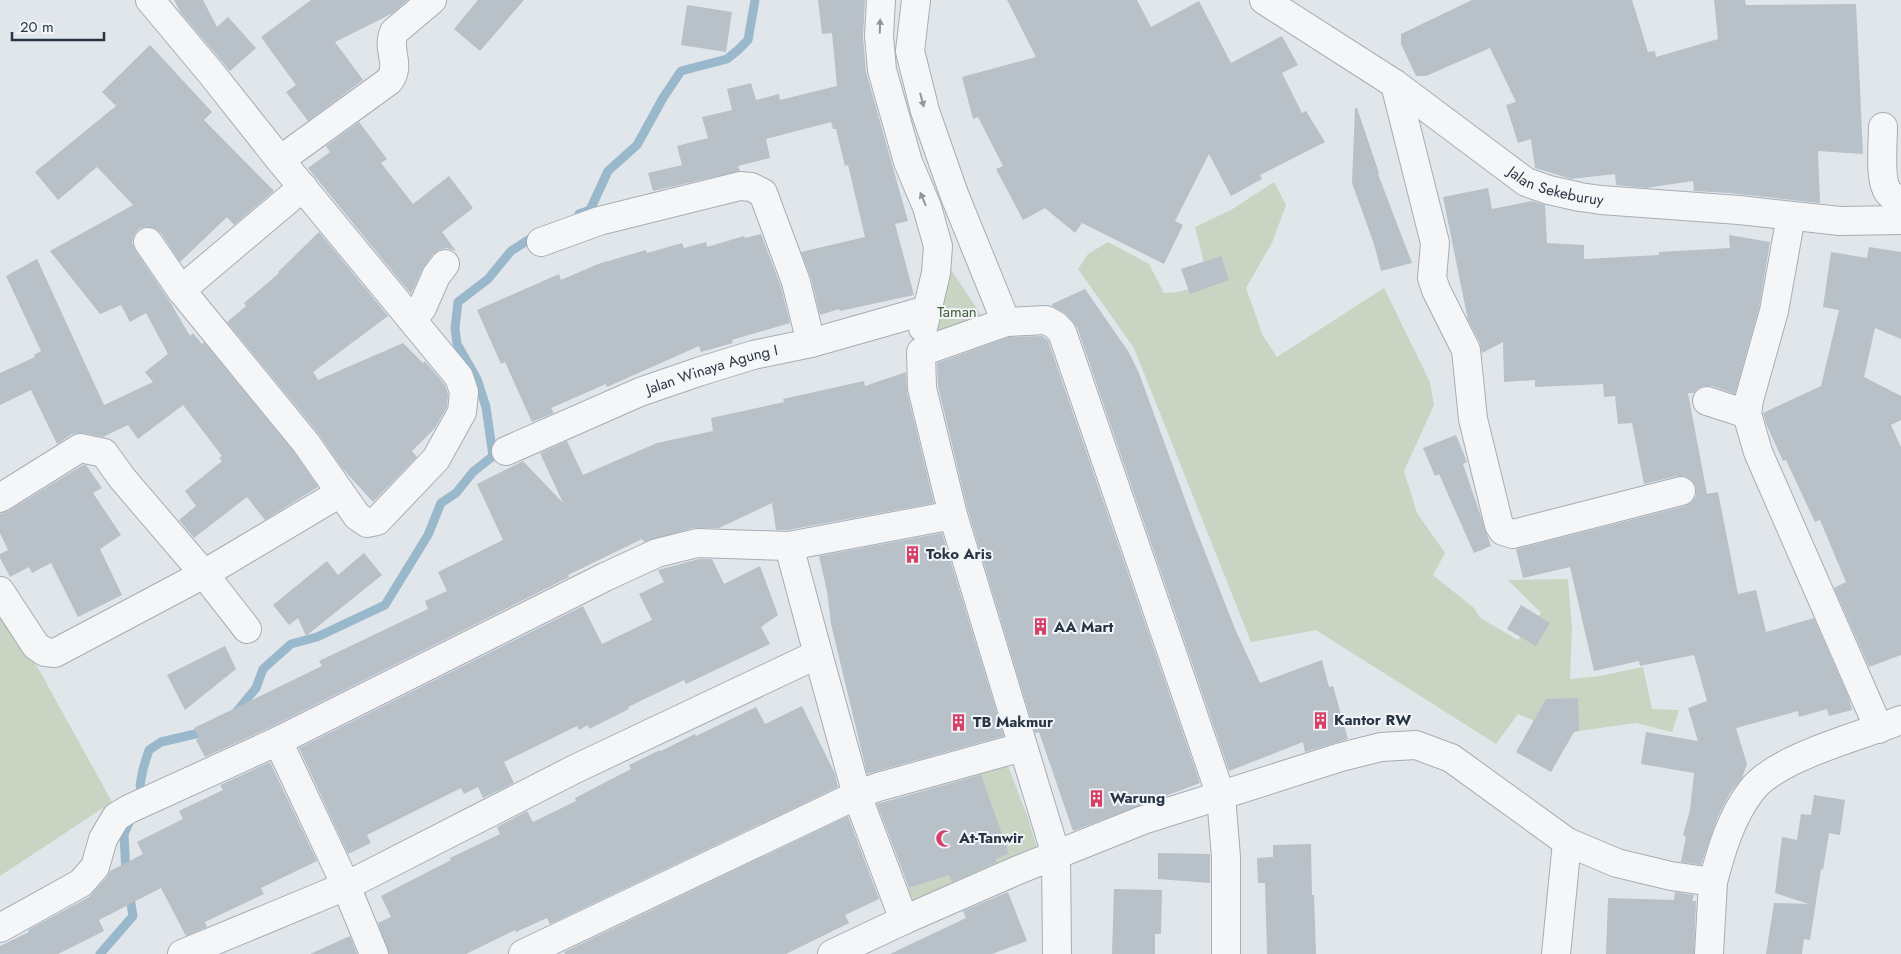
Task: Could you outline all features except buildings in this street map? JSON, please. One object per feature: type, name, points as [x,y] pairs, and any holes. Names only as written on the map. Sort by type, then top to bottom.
[{"type":"street","points":[[148,242],[181,290],[306,443],[357,516],[367,523],[377,520],[436,459],[462,412],[464,392],[459,377],[150,0]]},
{"type":"street","points":[[280,160],[389,81],[394,74],[395,66],[391,38],[394,32],[432,0]]},
{"type":"street","points":[[881,0],[879,36],[882,70],[908,162],[927,207],[938,246],[936,272],[927,310],[921,352],[922,388],[953,515],[1056,855],[1057,954]]},
{"type":"street","points":[[916,0],[911,58],[925,111],[954,194],[1006,322]]},
{"type":"street","name":"Jalan Sekeburuy","points":[[1264,0],[1395,84],[1526,182],[1549,190],[1580,197],[1739,210],[1840,221],[1901,220]]},
{"type":"street","points":[[881,59],[911,58]]},
{"type":"street","points":[[1395,84],[1435,243],[1432,278],[1436,290],[1466,350],[1473,419],[1499,525],[1503,531],[1513,534],[1681,491]]},
{"type":"street","points":[[1883,127],[1884,181],[1888,192],[1901,201]]},
{"type":"street","points":[[541,242],[599,221],[740,186],[751,187],[763,193],[796,282],[812,343]]},
{"type":"street","points":[[181,290],[303,187]]},
{"type":"street","points":[[1709,954],[1713,882],[1723,848],[1736,817],[1752,789],[1781,766],[1890,725],[1758,452],[1747,414],[1749,400],[1774,311],[1791,216]]},
{"type":"street","points":[[938,246],[973,237]]},
{"type":"street","points":[[412,320],[422,308],[436,276],[445,264]]},
{"type":"street","name":"Jalan Winaya Agung I","points":[[506,451],[640,392],[753,355],[812,343],[927,310]]},
{"type":"street","points":[[921,352],[1006,322],[1046,320],[1062,332],[1221,796],[1226,857],[1226,954]]},
{"type":"street","points":[[1707,401],[1747,414]]},
{"type":"street","points":[[0,498],[80,448],[104,453],[122,478],[204,574],[247,629]]},
{"type":"street","points":[[0,591],[36,646],[45,652],[55,653],[204,574],[340,493]]},
{"type":"street","points":[[0,928],[81,884],[95,867],[103,839],[116,817],[122,813],[278,741],[605,577],[657,553],[697,543],[789,546],[953,515]]},
{"type":"street","points":[[789,546],[857,795],[904,920]]},
{"type":"street","points":[[182,954],[346,886],[575,769],[818,654]]},
{"type":"street","points":[[278,741],[346,886],[374,954]]},
{"type":"street","points":[[832,954],[904,920],[1143,820],[1381,747],[1416,745],[1451,758],[1567,842],[1617,863],[1671,876],[1713,882]]},
{"type":"street","points":[[523,954],[857,795],[878,787],[1022,746]]},
{"type":"street","points":[[1556,954],[1567,842]]},
{"type":"green space","points":[[1274,182],[1286,205],[1272,243],[1246,288],[1263,336],[1277,357],[1384,288],[1430,382],[1434,405],[1404,471],[1417,513],[1445,553],[1433,575],[1474,608],[1480,618],[1518,640],[1541,613],[1508,580],[1568,579],[1572,627],[1570,679],[1600,676],[1643,667],[1652,709],[1679,710],[1672,732],[1636,723],[1564,733],[1518,714],[1496,744],[1316,630],[1251,642],[1134,348],[1078,269],[1088,254],[1108,242],[1149,264],[1164,293],[1178,292],[1209,283],[1195,227],[1231,210]]},
{"type":"green space","name":"Taman","points":[[948,265],[990,329],[920,330]]},
{"type":"green space","points":[[0,613],[38,668],[112,802],[0,876]]},
{"type":"green space","points":[[1008,766],[1028,818],[1039,854],[912,901],[907,889],[1009,854],[983,783],[878,814],[877,804]]},
{"type":"waterway","points":[[579,214],[590,210],[608,171],[637,145],[663,98],[681,71],[727,59],[748,40],[755,0]]},
{"type":"waterway","points":[[237,711],[256,688],[263,669],[291,644],[317,637],[385,605],[428,535],[441,503],[456,493],[473,472],[493,456],[486,407],[477,379],[457,344],[455,328],[458,302],[488,279],[511,251],[536,235]]},
{"type":"waterway","points":[[142,798],[140,785],[149,750],[161,742],[208,731]]},
{"type":"waterway","points":[[126,874],[124,834],[132,816]]},
{"type":"waterway","points":[[100,954],[133,916],[129,892]]},
{"type":"place","name":"Toko Aris","points":[[912,554]]},
{"type":"place","name":"AA Mart","points":[[1040,627]]},
{"type":"place","name":"Kantor RW","points":[[1320,720]]},
{"type":"place","name":"TB Makmur","points":[[959,722]]},
{"type":"place","name":"Warung","points":[[1096,798]]},
{"type":"place","name":"At-Tanwir","points":[[945,838]]}]
